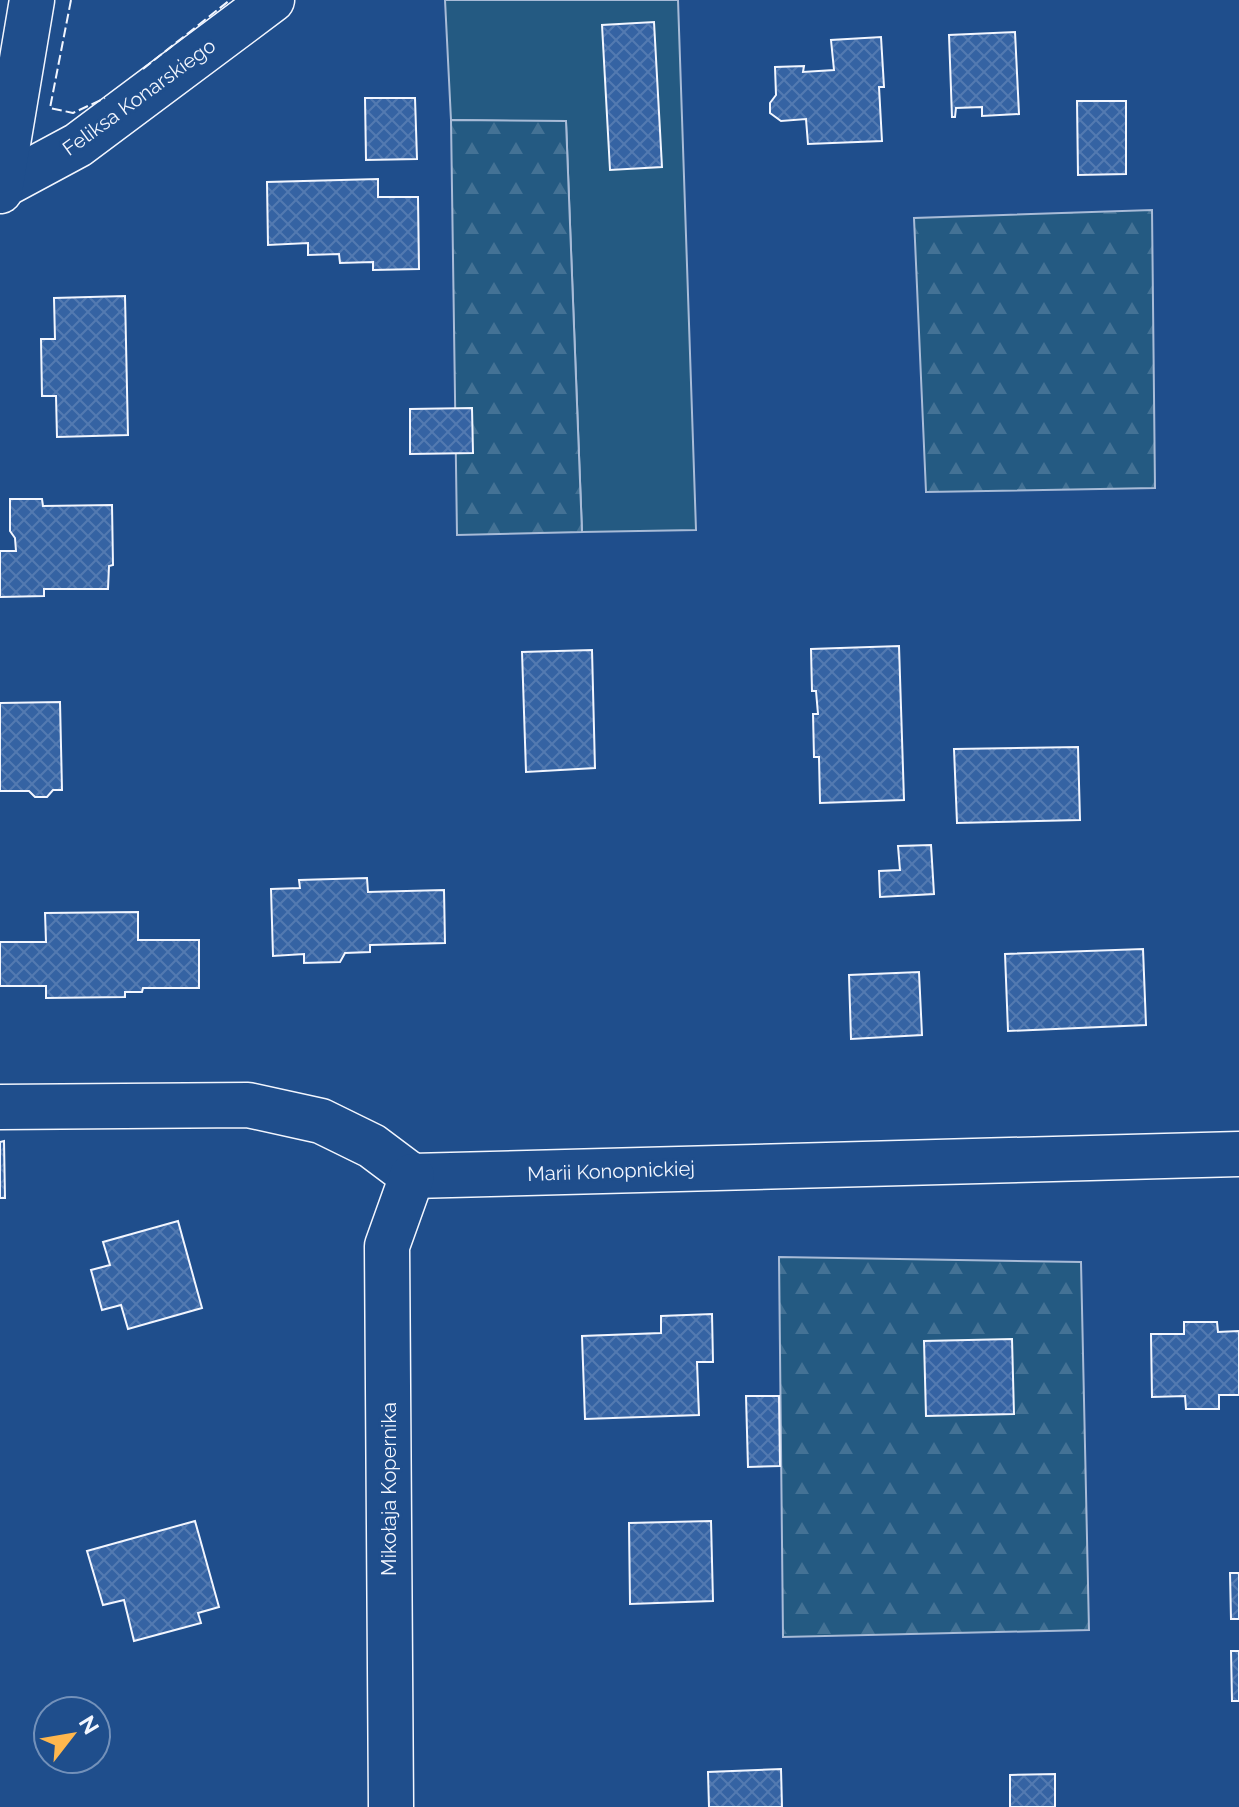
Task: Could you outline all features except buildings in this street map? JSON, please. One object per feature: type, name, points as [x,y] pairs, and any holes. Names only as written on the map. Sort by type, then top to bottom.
[{"type":"street","points":[[0,188],[32,0]]},
{"type":"street","name":"Feliksa Konarskiego","points":[[0,188],[78,145],[272,0]]},
{"type":"street","points":[[0,1107],[248,1105],[321,1121],[372,1146],[412,1176]]},
{"type":"street","name":"Marii Konopnickiej","points":[[412,1176],[1239,1154]]},
{"type":"street","name":"Mikołaja Kopernika","points":[[391,1807],[387,1246],[412,1176]]},
{"type":"green space","points":[[445,0],[678,0],[696,530],[582,532],[566,122],[451,120]]},
{"type":"green space","points":[[451,120],[566,121],[582,532],[457,535]]},
{"type":"green space","points":[[1152,210],[1155,488],[926,492],[914,218]]},
{"type":"green space","points":[[779,1257],[1081,1262],[1089,1630],[783,1637]]},
{"type":"fence","points":[[71,0],[50,108],[73,113],[105,98]]},
{"type":"fence","points":[[143,69],[230,0]]}]
